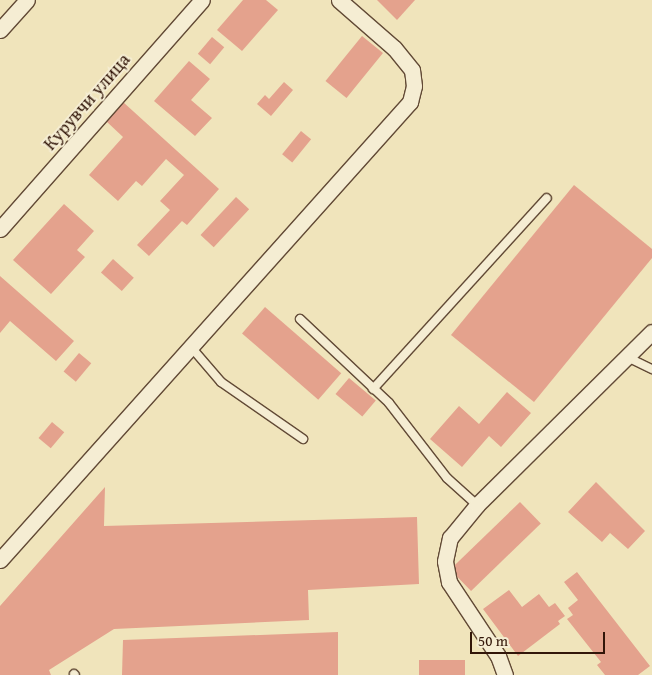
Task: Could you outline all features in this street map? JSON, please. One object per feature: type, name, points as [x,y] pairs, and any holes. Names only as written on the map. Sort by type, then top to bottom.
[{"type":"street","points":[[0,30],[27,0]]},
{"type":"street","name":"Курувчи улица","points":[[3,221],[202,0]]},
{"type":"street","points":[[0,560],[410,102],[414,86],[412,70],[394,48],[339,0]]},
{"type":"street","points":[[505,675],[498,656],[445,572],[450,538],[477,505],[652,332]]},
{"type":"lane","points":[[374,389],[547,198]]},
{"type":"lane","points":[[300,319],[389,403],[447,478],[477,505]]},
{"type":"lane","points":[[191,347],[221,382],[303,439]]},
{"type":"lane","points":[[626,357],[652,368]]},
{"type":"building","points":[[243,0],[266,0],[278,10],[242,51],[217,30]]},
{"type":"building","points":[[377,0],[415,0],[397,20]]},
{"type":"building","points":[[362,36],[383,53],[346,98],[325,81]]},
{"type":"building","points":[[212,37],[224,47],[210,64],[198,54]]},
{"type":"building","points":[[189,61],[210,79],[191,100],[212,118],[195,136],[154,101]]},
{"type":"building","points":[[284,82],[293,90],[271,116],[257,104],[265,95],[269,99]]},
{"type":"building","points":[[123,102],[219,189],[187,225],[182,221],[149,256],[137,245],[170,210],[160,201],[184,175],[166,159],[142,186],[136,181],[118,201],[89,175],[123,137],[106,121]]},
{"type":"building","points":[[301,131],[311,139],[292,162],[282,154]]},
{"type":"building","points":[[574,185],[652,249],[652,258],[534,402],[451,335]]},
{"type":"building","points":[[236,197],[249,209],[214,247],[201,235]]},
{"type":"building","points":[[64,204],[94,231],[77,250],[85,257],[51,294],[13,260]]},
{"type":"building","points":[[113,259],[134,278],[122,291],[101,272]]},
{"type":"building","points":[[0,276],[74,341],[56,361],[10,321],[0,333]]},
{"type":"building","points":[[265,307],[341,373],[318,400],[242,333]]},
{"type":"building","points":[[79,353],[91,363],[76,382],[64,371]]},
{"type":"building","points":[[349,378],[376,400],[362,417],[336,394]]},
{"type":"building","points":[[507,392],[531,413],[501,447],[489,436],[462,467],[430,439],[459,406],[479,424]]},
{"type":"building","points":[[52,422],[64,432],[51,448],[39,438]]},
{"type":"building","points":[[596,482],[645,531],[628,549],[610,533],[602,542],[568,512]]},
{"type":"building","points":[[105,487],[104,526],[417,517],[419,584],[308,590],[309,620],[114,629],[49,670],[51,675],[0,675],[0,606]]},
{"type":"building","points":[[520,502],[541,524],[471,591],[450,569]]},
{"type":"building","points":[[577,572],[650,666],[638,675],[605,675],[597,665],[601,662],[567,619],[573,615],[568,608],[578,600],[564,582]]},
{"type":"building","points":[[509,590],[522,607],[539,594],[549,607],[555,603],[565,616],[558,621],[560,624],[518,656],[483,609]]},
{"type":"building","points":[[338,632],[338,675],[122,675],[123,640]]},
{"type":"building","points":[[419,660],[465,660],[465,675],[419,675]]}]
